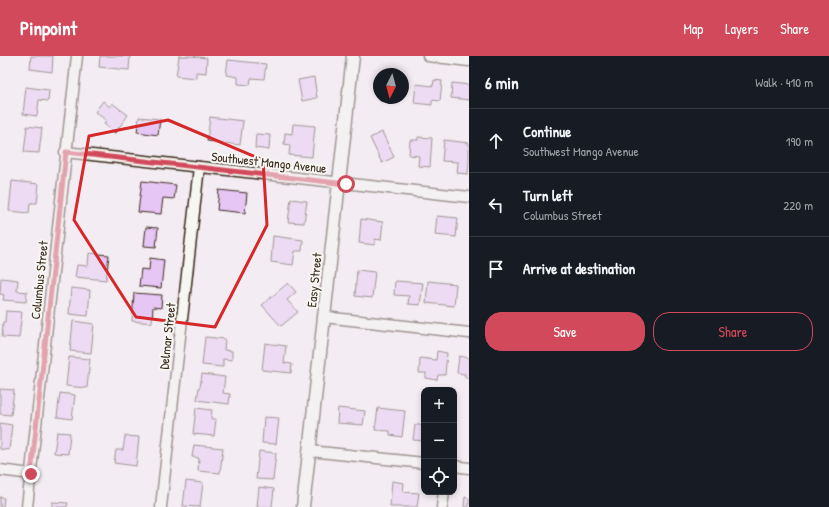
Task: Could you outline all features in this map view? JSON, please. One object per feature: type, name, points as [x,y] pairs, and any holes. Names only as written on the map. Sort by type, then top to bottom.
[{"type":"street","name":"Columbus Street","points":[[27,507],[76,56]]},
{"type":"street","name":"Easy Street","points":[[303,507],[353,56]]},
{"type":"street","points":[[428,56],[469,61]]},
{"type":"street","name":"Southwest Mango Avenue","points":[[66,152],[469,197]]},
{"type":"street","name":"Delmar Street","points":[[161,507],[199,167]]},
{"type":"street","points":[[324,317],[469,333]]},
{"type":"street","points":[[310,451],[421,463]]},
{"type":"street","points":[[457,466],[469,468]]},
{"type":"street","points":[[0,470],[31,474]]},
{"type":"street","points":[[442,507],[444,495]]},
{"type":"highlighted area","points":[[168,120],[263,160],[267,225],[215,327],[136,317],[74,220],[89,136]]},
{"type":"building","points":[[31,56],[53,56],[52,72],[30,69]]},
{"type":"building","points":[[100,56],[130,56],[129,70],[99,67]]},
{"type":"building","points":[[179,56],[207,58],[206,73],[196,72],[196,78],[176,76]]},
{"type":"building","points":[[228,60],[266,64],[264,79],[251,78],[250,85],[238,84],[238,77],[226,75]]},
{"type":"building","points":[[314,77],[317,98],[302,101],[298,80]]},
{"type":"building","points":[[434,80],[442,81],[440,101],[432,100],[432,105],[414,103],[416,84],[433,86]]},
{"type":"building","points":[[452,83],[469,85],[469,100],[451,98]]},
{"type":"building","points":[[26,87],[49,90],[48,101],[39,100],[37,116],[23,114]]},
{"type":"building","points":[[103,101],[110,107],[112,103],[128,115],[115,133],[104,124],[106,120],[95,112]]},
{"type":"building","points":[[139,117],[160,119],[158,135],[137,132]]},
{"type":"building","points":[[210,117],[243,121],[240,145],[207,141]]},
{"type":"building","points":[[293,124],[315,126],[312,157],[289,155],[290,145],[284,144],[285,133],[292,134]]},
{"type":"building","points":[[27,126],[42,128],[39,153],[24,152]]},
{"type":"building","points":[[382,132],[394,157],[382,163],[370,138]]},
{"type":"building","points":[[256,134],[270,135],[269,150],[255,148]]},
{"type":"building","points":[[418,137],[432,138],[430,167],[418,166],[419,156],[409,155],[410,140],[418,140]]},
{"type":"building","points":[[444,140],[469,143],[468,174],[457,173],[458,162],[442,161]]},
{"type":"building","points":[[12,181],[39,184],[37,203],[30,203],[29,213],[9,211]]},
{"type":"building","points":[[142,181],[176,185],[174,199],[163,198],[161,214],[138,212]]},
{"type":"building","points":[[219,190],[247,193],[245,213],[217,210]]},
{"type":"building","points":[[291,199],[307,201],[304,223],[288,222]]},
{"type":"building","points":[[437,216],[458,218],[456,237],[435,235]]},
{"type":"building","points":[[361,219],[383,222],[381,240],[375,239],[375,245],[359,243]]},
{"type":"building","points":[[146,227],[158,228],[156,247],[144,246]]},
{"type":"building","points":[[273,236],[303,240],[302,251],[295,251],[293,265],[271,262]]},
{"type":"building","points":[[89,253],[109,255],[106,280],[75,277],[77,265],[88,266]]},
{"type":"building","points":[[150,258],[164,260],[161,288],[139,286],[141,269],[149,270]]},
{"type":"building","points":[[357,270],[375,272],[372,298],[355,296]]},
{"type":"building","points":[[1,278],[18,280],[17,291],[27,292],[26,302],[3,300],[4,295],[0,294]]},
{"type":"building","points":[[395,281],[423,283],[420,305],[408,304],[409,296],[394,295]]},
{"type":"building","points":[[428,281],[456,284],[454,306],[426,303]]},
{"type":"building","points":[[288,283],[296,292],[287,300],[298,312],[281,326],[262,305]]},
{"type":"building","points":[[71,288],[90,290],[88,316],[69,314]]},
{"type":"building","points":[[134,293],[162,295],[161,308],[153,307],[152,323],[132,321]]},
{"type":"building","points":[[6,311],[22,312],[19,338],[2,337],[3,322],[5,322]]},
{"type":"building","points":[[73,321],[94,324],[91,353],[70,351]]},
{"type":"building","points":[[205,337],[225,339],[224,350],[232,351],[232,360],[223,359],[223,367],[202,365]]},
{"type":"building","points":[[265,343],[286,346],[284,363],[292,364],[291,373],[262,370]]},
{"type":"building","points":[[437,351],[447,353],[445,375],[438,375],[437,380],[426,378],[426,373],[419,373],[420,358],[436,360]]},
{"type":"building","points":[[459,356],[469,358],[469,378],[465,378],[465,374],[457,373]]},
{"type":"building","points":[[69,357],[90,359],[87,388],[66,386]]},
{"type":"building","points":[[202,374],[225,377],[223,393],[230,394],[229,404],[197,400]]},
{"type":"building","points":[[0,389],[14,390],[11,415],[0,414]]},
{"type":"building","points":[[60,393],[75,395],[72,419],[57,417]]},
{"type":"building","points":[[196,408],[212,410],[211,419],[216,419],[214,436],[193,434]]},
{"type":"building","points":[[338,408],[365,411],[363,425],[337,423]]},
{"type":"building","points":[[378,408],[405,411],[402,437],[390,435],[390,431],[375,430]]},
{"type":"building","points":[[264,417],[279,418],[276,444],[262,443]]},
{"type":"building","points":[[0,423],[12,425],[9,450],[0,449]]},
{"type":"building","points":[[415,425],[421,425],[421,441],[413,440]]},
{"type":"building","points":[[57,432],[70,433],[68,454],[54,453]]},
{"type":"building","points":[[125,436],[139,437],[136,466],[114,463],[116,450],[123,450]]},
{"type":"building","points":[[194,445],[223,448],[220,473],[198,471],[199,458],[192,457]]},
{"type":"building","points":[[259,451],[276,453],[273,480],[256,479]]},
{"type":"building","points":[[186,481],[203,483],[200,507],[183,506]]},
{"type":"building","points":[[392,481],[404,483],[403,492],[419,493],[417,507],[390,507]]},
{"type":"building","points":[[259,487],[274,489],[272,507],[257,507]]},
{"type":"building","points":[[0,497],[4,498],[3,507],[0,507]]},
{"type":"building","points":[[465,497],[469,498],[469,507],[464,507]]},
{"type":"building","points":[[52,502],[68,503],[67,507],[52,507]]},
{"type":"route","points":[[31,474],[66,152],[346,184]]}]
